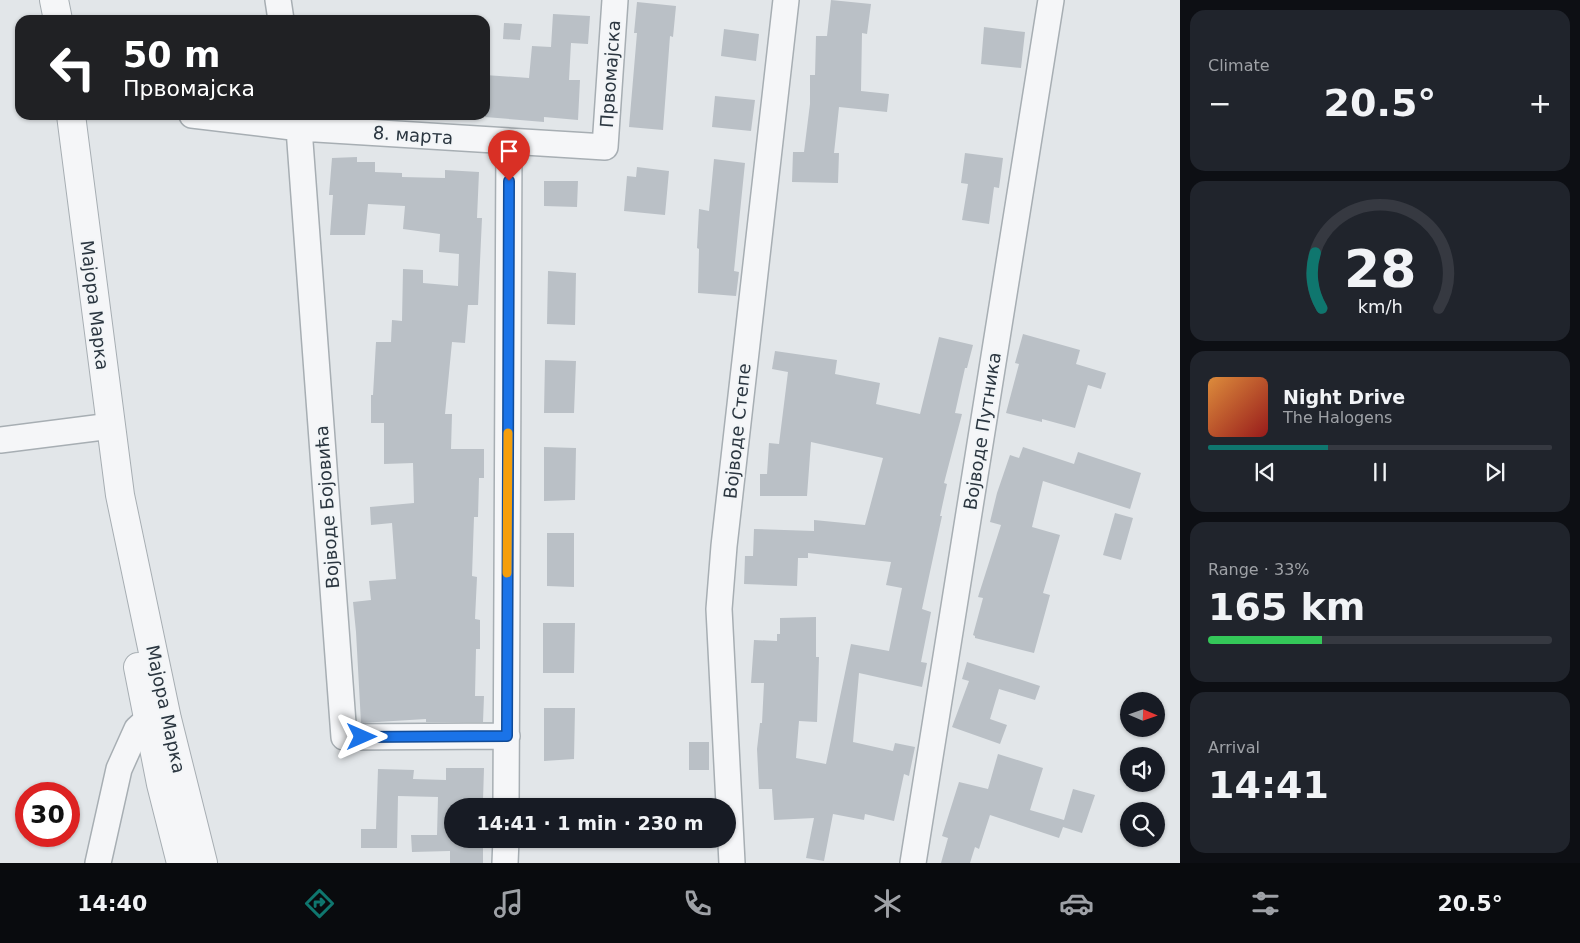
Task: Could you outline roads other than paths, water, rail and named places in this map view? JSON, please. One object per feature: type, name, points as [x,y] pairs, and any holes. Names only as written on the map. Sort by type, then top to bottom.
[{"type":"street","points":[[54,0],[57,15]]},
{"type":"street","points":[[278,0],[280,15]]},
{"type":"street","name":"Првомајска","points":[[606,147],[616,0]]},
{"type":"street","name":"Војводе Степе","points":[[732,863],[719,609],[724,546],[786,0]]},
{"type":"street","name":"Војводе Путника","points":[[913,863],[1051,0]]},
{"type":"street","name":"Мајора Марка","points":[[75,120],[120,494],[169,728],[203,863]]},
{"type":"street","name":"8. марта","points":[[281,120],[509,141],[606,147]]},
{"type":"street","name":"Војводе Бојовића","points":[[299,121],[344,737],[507,736]]},
{"type":"street","points":[[506,798],[509,141]]},
{"type":"street","points":[[0,440],[111,426]]},
{"type":"street","name":"Мајора Марка","points":[[120,494],[121,550],[127,607],[147,720],[181,863]]},
{"type":"street","points":[[98,863],[119,769],[137,729],[147,720]]},
{"type":"street","points":[[505,863],[506,848]]}]
